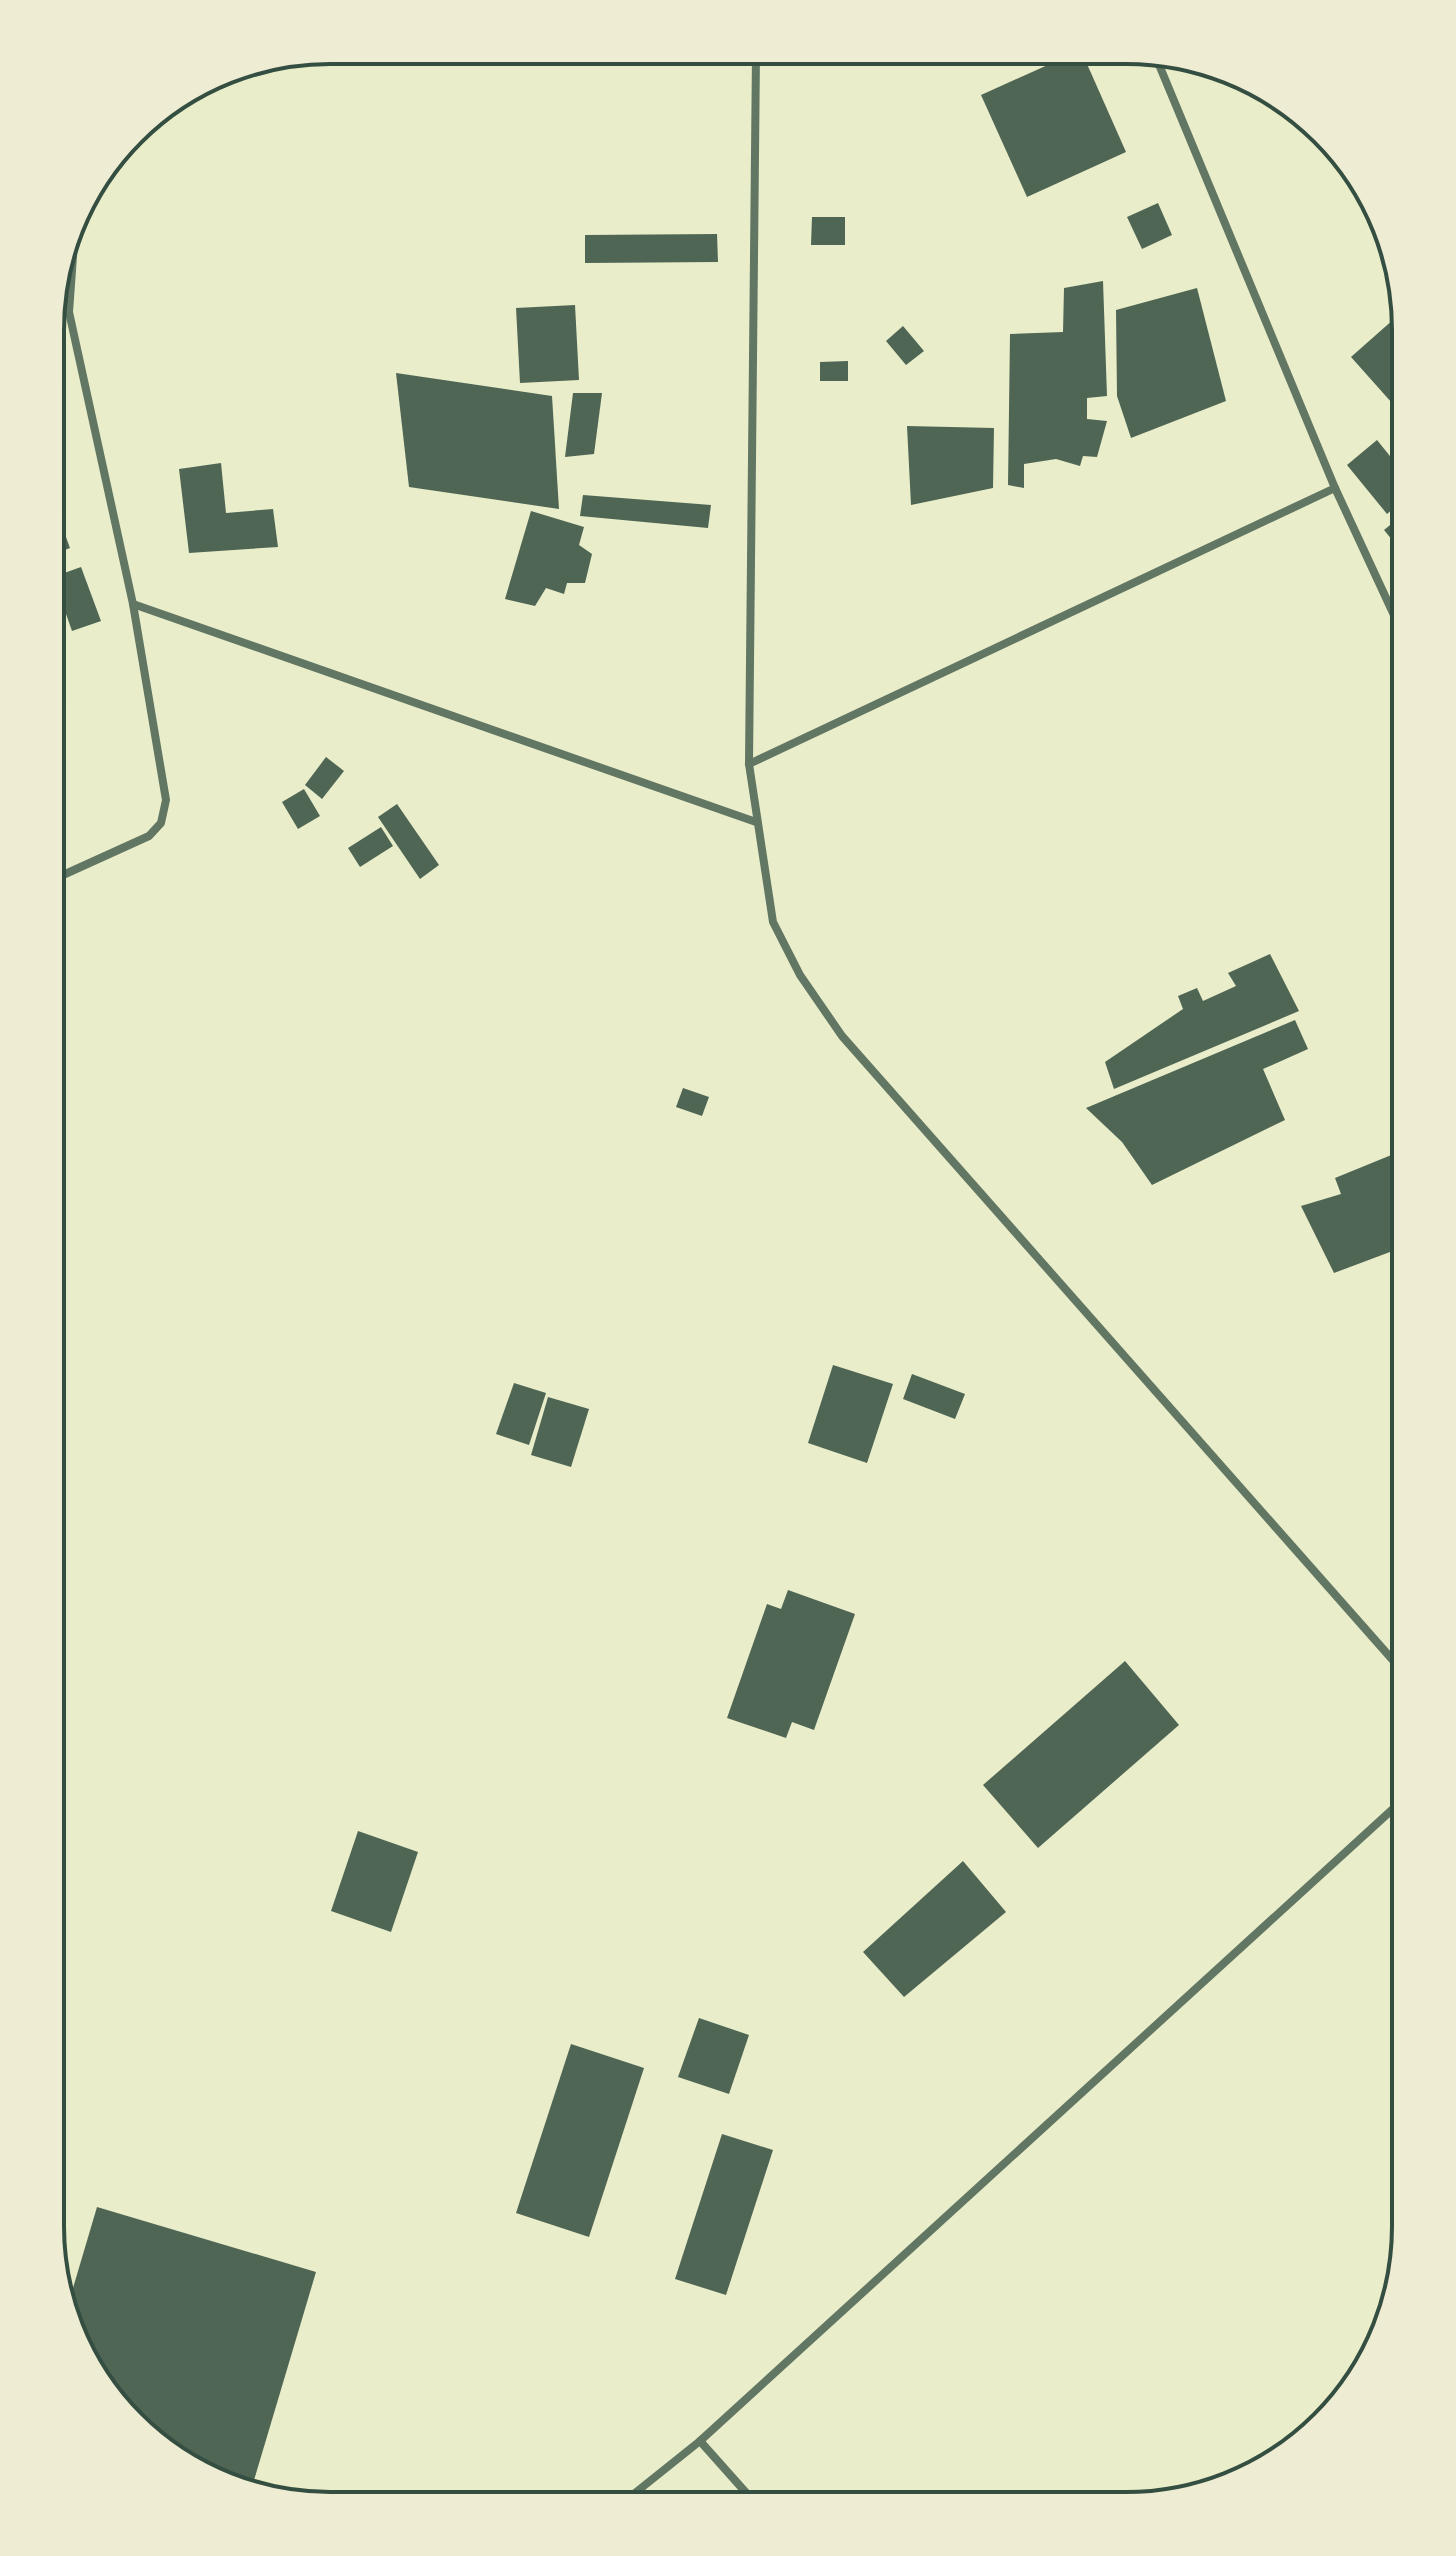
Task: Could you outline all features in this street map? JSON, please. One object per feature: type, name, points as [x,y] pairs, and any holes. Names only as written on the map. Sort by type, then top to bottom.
[{"type":"street","points":[[756,64],[749,764],[773,922],[800,975],[842,1036],[1391,1658]]},
{"type":"street","points":[[1160,66],[1335,488],[1392,611]]},
{"type":"street","points":[[64,875],[149,836],[161,823],[166,800],[133,604],[69,312],[73,263]]},
{"type":"street","points":[[65,314],[69,312]]},
{"type":"street","points":[[749,764],[1335,488]]},
{"type":"street","points":[[133,604],[756,822]]},
{"type":"street","points":[[636,2492],[700,2441],[1391,1810]]},
{"type":"street","points":[[700,2441],[745,2492]]},
{"type":"building","points":[[1050,64],[1087,64],[1126,152],[1027,197],[981,95]]},
{"type":"building","points":[[1158,203],[1172,235],[1142,249],[1127,217]]},
{"type":"building","points":[[812,217],[845,217],[845,245],[811,245]]},
{"type":"building","points":[[717,234],[718,262],[585,263],[585,235]]},
{"type":"building","points":[[1103,281],[1107,396],[1087,398],[1087,419],[1107,421],[1097,457],[1083,456],[1080,466],[1056,459],[1024,464],[1024,488],[1008,485],[1010,334],[1063,332],[1064,288]]},
{"type":"building","points":[[1197,288],[1226,401],[1131,438],[1117,396],[1116,310]]},
{"type":"building","points":[[575,305],[579,380],[520,383],[516,308]]},
{"type":"building","points":[[1391,321],[1392,403],[1351,357]]},
{"type":"building","points":[[903,326],[924,351],[906,365],[886,341]]},
{"type":"building","points":[[848,361],[848,381],[820,381],[820,362]]},
{"type":"building","points":[[396,373],[552,396],[559,509],[409,487]]},
{"type":"building","points":[[573,393],[602,393],[594,454],[565,457]]},
{"type":"building","points":[[907,426],[994,428],[993,488],[911,505]]},
{"type":"building","points":[[1377,440],[1392,459],[1392,510],[1387,514],[1347,465]]},
{"type":"building","points":[[221,463],[226,513],[273,509],[278,547],[189,553],[179,469]]},
{"type":"building","points":[[583,495],[711,505],[708,528],[580,516]]},
{"type":"building","points":[[531,511],[584,527],[579,545],[592,554],[585,583],[567,583],[564,594],[546,588],[535,606],[505,599]]},
{"type":"building","points":[[1392,524],[1392,540],[1384,530]]},
{"type":"building","points":[[64,532],[70,548],[64,550]]},
{"type":"building","points":[[81,567],[101,621],[72,631],[64,608],[64,573]]},
{"type":"building","points":[[326,757],[344,771],[322,799],[305,785]]},
{"type":"building","points":[[304,789],[320,816],[298,829],[282,802]]},
{"type":"building","points":[[397,804],[439,865],[420,879],[378,817]]},
{"type":"building","points":[[381,827],[393,846],[360,867],[348,848]]},
{"type":"building","points":[[1270,954],[1299,1011],[1114,1089],[1105,1062],[1183,1009],[1178,996],[1197,988],[1203,1001],[1236,986],[1228,973]]},
{"type":"building","points":[[1295,1020],[1308,1049],[1263,1069],[1285,1120],[1152,1185],[1122,1142],[1086,1108]]},
{"type":"building","points":[[683,1088],[709,1097],[702,1116],[676,1107]]},
{"type":"building","points":[[1392,1155],[1392,1251],[1334,1273],[1301,1206],[1341,1194],[1335,1178]]},
{"type":"building","points":[[833,1365],[893,1384],[867,1463],[808,1443]]},
{"type":"building","points":[[912,1374],[965,1394],[955,1419],[903,1399]]},
{"type":"building","points":[[514,1383],[546,1393],[529,1445],[496,1434]]},
{"type":"building","points":[[548,1397],[589,1409],[571,1467],[531,1455]]},
{"type":"building","points":[[788,1590],[855,1614],[814,1730],[792,1722],[786,1738],[727,1718],[767,1604],[781,1609]]},
{"type":"building","points":[[1125,1661],[1179,1725],[1038,1848],[983,1785]]},
{"type":"building","points":[[358,1831],[418,1852],[391,1932],[331,1911]]},
{"type":"building","points":[[963,1861],[1006,1912],[904,1997],[863,1952]]},
{"type":"building","points":[[699,2018],[749,2035],[729,2094],[678,2077]]},
{"type":"building","points":[[571,2044],[644,2068],[589,2237],[516,2213]]},
{"type":"building","points":[[722,2134],[773,2150],[726,2295],[675,2279]]},
{"type":"building","points":[[97,2207],[316,2272],[254,2481],[197,2456],[168,2437],[130,2402],[91,2344],[72,2290]]}]
